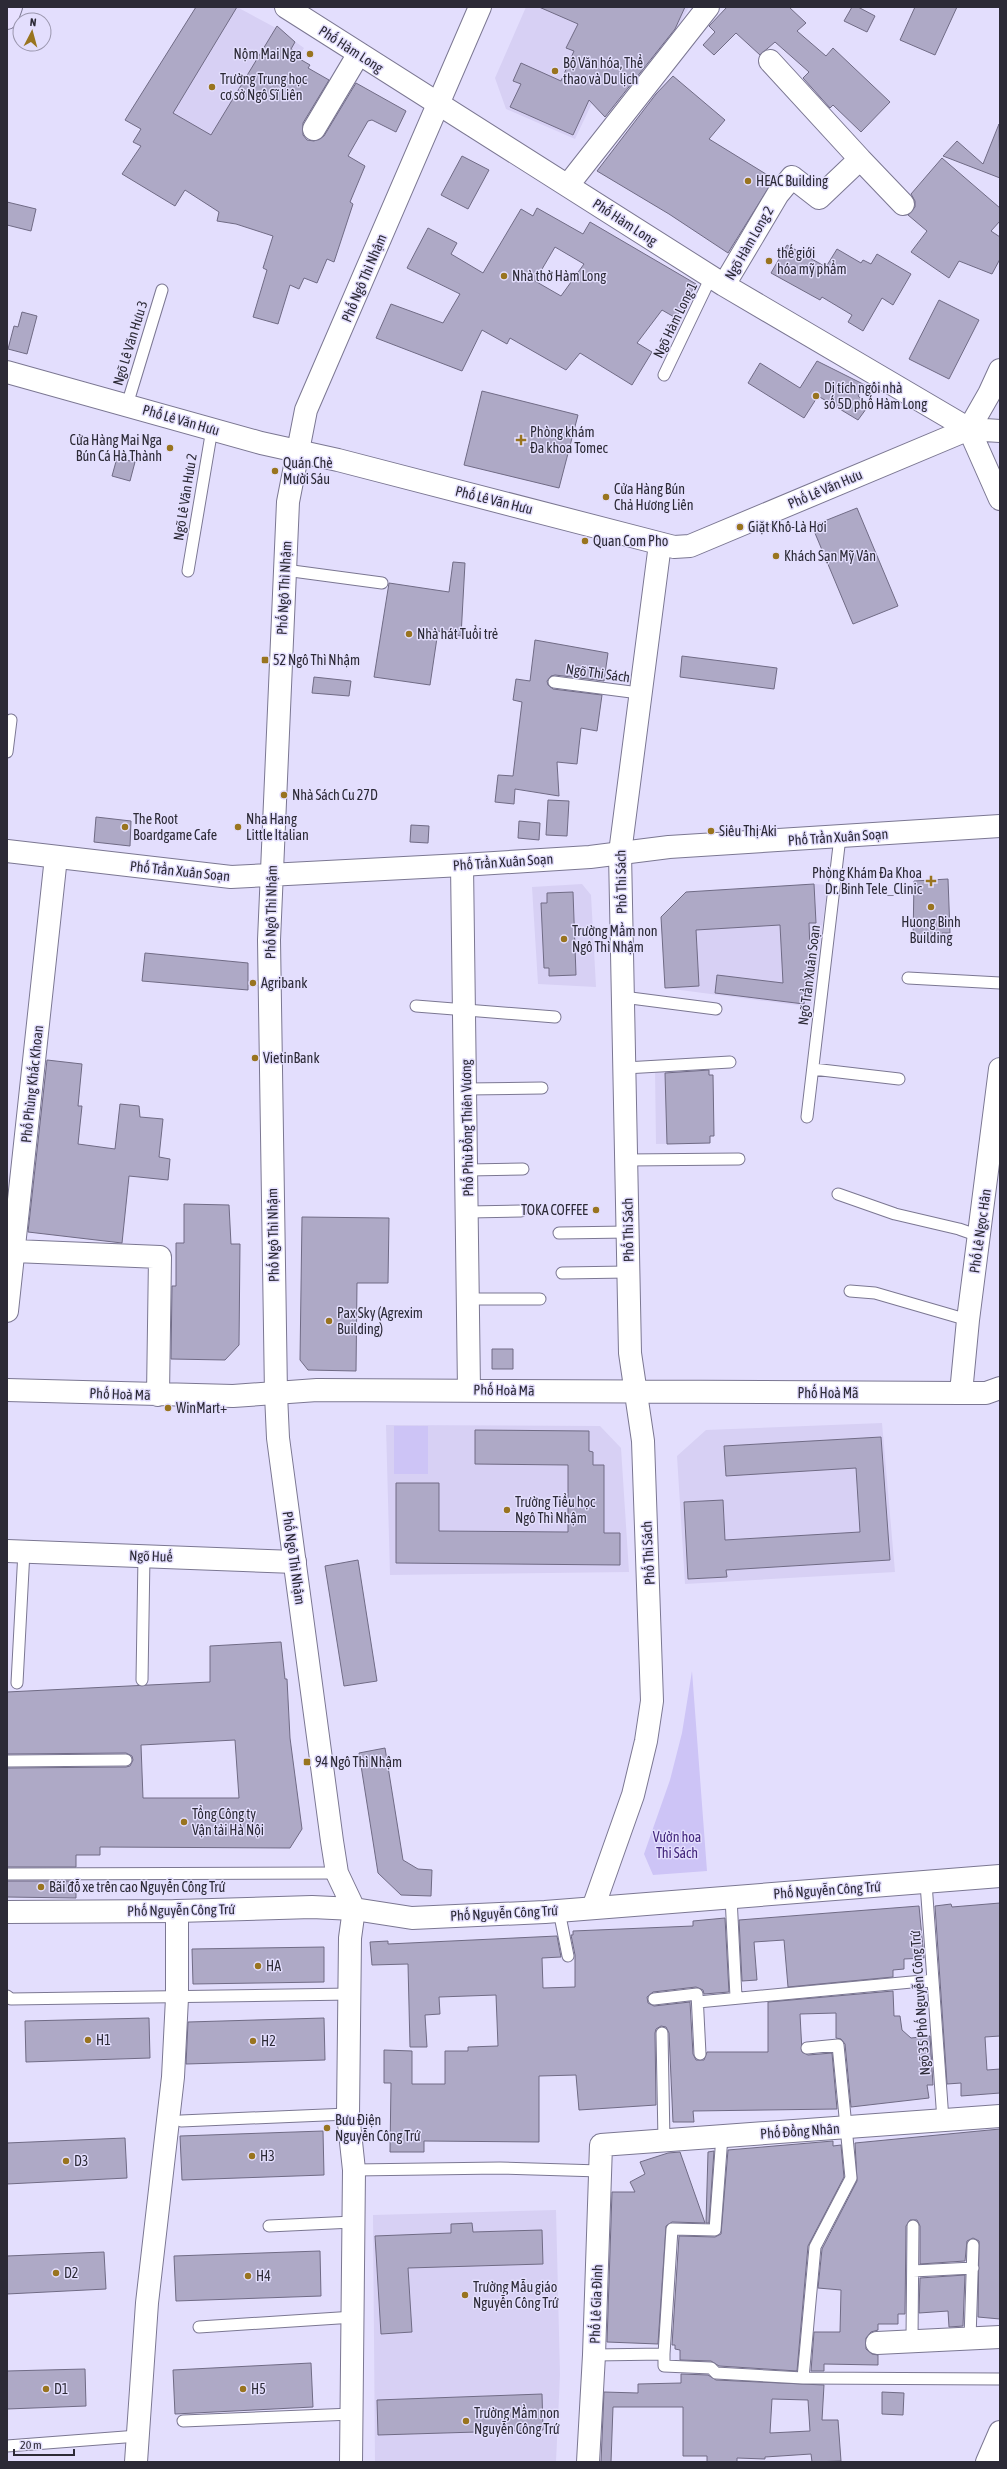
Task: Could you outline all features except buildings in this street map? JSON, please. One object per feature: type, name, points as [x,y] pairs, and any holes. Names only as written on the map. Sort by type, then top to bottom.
[{"type":"main road","points":[[7,18],[11,7]]},
{"type":"street","name":"Phố Hàm Long","points":[[286,7],[358,55],[438,103],[718,281],[969,428]]},
{"type":"street","name":"Phố Ngô Thì Nhậm","points":[[354,1909],[337,1873],[278,1438],[276,1394],[269,940],[288,502],[306,410],[480,7]]},
{"type":"street","points":[[568,185],[708,7]]},
{"type":"street","points":[[314,129],[358,55]]},
{"type":"street","points":[[770,61],[903,204]]},
{"type":"street","name":"Ngõ Hàm Long 2","points":[[718,281],[774,200],[792,177],[819,198],[860,159]]},
{"type":"street","points":[[969,428],[989,394],[1000,370]]},
{"type":"street","name":"Phố Lê Văn Hưu","points":[[7,372],[212,429],[674,547],[690,546],[969,428]]},
{"type":"street","points":[[969,428],[1000,431]]},
{"type":"street","points":[[969,428],[1000,499]]},
{"type":"street","name":"Phố Thi Sách","points":[[592,1908],[633,1795],[646,1741],[652,1700],[642,1441],[634,1393],[630,1353],[620,853],[639,693],[660,544]]},
{"type":"street","name":"Phố Trần Xuân Soạn","points":[[7,851],[231,877],[271,876],[462,865],[620,853],[669,847],[1000,826]]},
{"type":"street","name":"Phố Phùng Khắc Khoan","points":[[7,1311],[56,857]]},
{"type":"street","name":"Phố Phù Đổng Thiên Vương","points":[[462,865],[466,1008],[469,1390]]},
{"type":"street","name":"Phố Lê Ngọc Hân","points":[[961,1393],[968,1320],[979,1236],[996,1140],[1000,1077]]},
{"type":"street","points":[[14,1251],[160,1257],[158,1395]]},
{"type":"street","name":"Phố Hoà Mã","points":[[7,1390],[158,1395],[276,1394],[317,1390],[469,1390],[634,1393],[986,1393],[1000,1388]]},
{"type":"street","name":"Ngõ Huế","points":[[15,1551],[295,1562]]},
{"type":"street","name":"Phố Nguyễn Công Trứ","points":[[7,1912],[177,1911],[312,1907],[354,1909],[412,1918],[592,1908],[1000,1876]]},
{"type":"street","points":[[352,2462],[354,2170],[348,2114],[351,1994],[350,1938],[354,1909]]},
{"type":"street","points":[[136,2462],[147,2303],[173,2077],[177,1998],[177,1911]]},
{"type":"street","name":"Phố Đồng Nhân","points":[[601,2145],[1000,2116]]},
{"type":"street","name":"Phố Lê Gia Đỉnh","points":[[588,2462],[594,2355],[601,2145]]},
{"type":"street","points":[[877,2344],[912,2340],[1000,2337]]},
{"type":"street","points":[[987,2462],[1000,2432]]},
{"type":"lane","name":"Ngõ Hàm Long 1","points":[[664,375],[718,281]]},
{"type":"lane","name":"Ngõ Lê Văn Hưu 3","points":[[127,405],[162,290]]},
{"type":"lane","name":"Ngõ Lê Văn Hưu 2","points":[[188,571],[212,429]]},
{"type":"lane","points":[[285,570],[382,583]]},
{"type":"lane","name":"Ngõ Thi Sách","points":[[554,682],[639,693]]},
{"type":"lane","points":[[7,752],[11,720]]},
{"type":"lane","name":"Ngõ Trần Xuân Soạn","points":[[807,1117],[840,837]]},
{"type":"lane","points":[[908,978],[1000,984]]},
{"type":"lane","points":[[623,997],[716,1008]]},
{"type":"lane","points":[[416,1006],[466,1008],[555,1017]]},
{"type":"lane","points":[[625,1068],[730,1062]]},
{"type":"lane","points":[[813,1070],[899,1079]]},
{"type":"lane","points":[[466,1089],[542,1088]]},
{"type":"lane","points":[[626,1160],[739,1159]]},
{"type":"lane","points":[[468,1170],[523,1169]]},
{"type":"lane","points":[[838,1194],[895,1214],[959,1229],[979,1236]]},
{"type":"lane","points":[[468,1212],[521,1212]]},
{"type":"lane","points":[[558,1233],[628,1232]]},
{"type":"lane","points":[[562,1273],[628,1272]]},
{"type":"lane","points":[[850,1291],[876,1294],[968,1320]]},
{"type":"lane","points":[[469,1299],[540,1299]]},
{"type":"lane","points":[[15,1551],[17,1683]]},
{"type":"lane","points":[[142,1680],[144,1556]]},
{"type":"lane","points":[[7,1761],[126,1760]]},
{"type":"lane","points":[[7,1874],[337,1873]]},
{"type":"lane","name":"Ngõ 35 Phố Nguyễn Công Trứ","points":[[926,1883],[943,2120]]},
{"type":"lane","points":[[731,1897],[736,1998]]},
{"type":"lane","points":[[559,1910],[568,1956]]},
{"type":"lane","points":[[698,2002],[933,1980]]},
{"type":"lane","points":[[7,1996],[11,1999],[177,1998],[351,1994]]},
{"type":"lane","points":[[654,1999],[697,1994],[700,2054]]},
{"type":"lane","points":[[662,2033],[664,2141]]},
{"type":"lane","points":[[803,2378],[815,2247],[851,2178],[838,2045],[807,2048]]},
{"type":"lane","points":[[181,2121],[348,2114]]},
{"type":"lane","points":[[722,2136],[715,2230],[672,2229],[664,2366],[711,2368],[716,2373],[803,2378],[1000,2379]]},
{"type":"lane","points":[[354,2170],[500,2168],[600,2171]]},
{"type":"lane","points":[[269,2226],[353,2222]]},
{"type":"lane","points":[[912,2340],[913,2226]]},
{"type":"lane","points":[[970,2339],[973,2244]]},
{"type":"lane","points":[[913,2272],[972,2268]]},
{"type":"lane","points":[[199,2327],[354,2317]]},
{"type":"lane","points":[[594,2355],[664,2354]]},
{"type":"lane","points":[[183,2421],[352,2414]]},
{"type":"lane","points":[[7,2446],[138,2436]]},
{"type":"shaded area","name":"Trường Trung học cơ sở Ngô Sĩ Liên","points":[[196,7],[237,7],[276,28],[304,48],[207,204],[185,190],[175,206],[122,174],[141,146],[133,142],[141,129],[125,120]]},
{"type":"shaded area","name":"Bộ Văn hóa, Thể thao và Du lịch","points":[[526,7],[689,7],[669,44],[652,60],[625,50],[600,86],[575,139],[506,109],[495,78]]},
{"type":"shaded area","name":"Trường Mầm non Ngô Thì Nhậm","points":[[582,884],[591,895],[596,987],[538,984],[532,887]]},
{"type":"shaded area","points":[[814,884],[828,885],[811,1007],[665,988],[661,917],[686,892]]},
{"type":"shaded area","points":[[709,1066],[710,1143],[656,1144],[655,1068]]},
{"type":"shaded area","points":[[882,1423],[895,1572],[685,1584],[677,1456],[706,1430]]},
{"type":"shaded area","name":"Trường Tiểu học Ngô Thì Nhậm","points":[[386,1425],[600,1426],[621,1448],[629,1572],[390,1575]]},
{"type":"shaded area","name":"Trường Mẫu giáo Nguyễn Công Trứ","points":[[556,2210],[560,2375],[556,2462],[375,2462],[373,2215]]},
{"type":"green space","points":[[394,1426],[428,1426],[428,1474],[394,1474]]},
{"type":"green space","name":"Vườn hoa Thi Sách","points":[[692,1671],[707,1871],[653,1875],[644,1854],[670,1780],[682,1733]]},
{"type":"place","name":"Nộm Mai Nga","points":[[310,54]]},
{"type":"place","name":"Bộ Văn hóa, Thể thao và Du lịch","points":[[555,71]]},
{"type":"place","name":"Trường Trung học cơ sở Ngô Sĩ Liên","points":[[212,87]]},
{"type":"place","name":"HEAC Building","points":[[748,181]]},
{"type":"place","name":"thế giới hóa mỹ phẩm","points":[[769,261]]},
{"type":"place","name":"Nhà thờ Hàm Long","points":[[504,276]]},
{"type":"place","name":"Di tích ngôi nhà số 5D phố Hàm Long","points":[[816,396]]},
{"type":"place","name":"Phòng khám Đa khoa Tomec","points":[[521,440]]},
{"type":"place","name":"Cửa Hàng Mai Nga Bún Cá Hà Thành","points":[[170,448]]},
{"type":"place","name":"Quán Chè Mười Sáu","points":[[275,471]]},
{"type":"place","name":"Cửa Hàng Bún Chả Hương Liên","points":[[606,497]]},
{"type":"place","name":"Giặt Khô-Là Hơi","points":[[740,527]]},
{"type":"place","name":"Quan Com Pho","points":[[585,541]]},
{"type":"place","name":"Khách Sạn Mỹ Vân","points":[[776,556]]},
{"type":"place","name":"Nhà hát Tuổi trẻ","points":[[409,634]]},
{"type":"place","name":"52 Ngô Thì Nhậm","points":[[265,660]]},
{"type":"place","name":"Nhà Sách Cu 27D","points":[[284,795]]},
{"type":"place","name":"The Root Boardgame Cafe","points":[[125,827]]},
{"type":"place","name":"Nha Hang Little Italian","points":[[238,827]]},
{"type":"place","name":"Siêu Thị Aki","points":[[711,831]]},
{"type":"place","name":"Phòng Khám Đa Khoa Dr. Binh Tele_Clinic","points":[[931,881]]},
{"type":"place","name":"Huong Binh Building","points":[[931,907]]},
{"type":"place","name":"Trường Mầm non Ngô Thì Nhậm","points":[[564,939]]},
{"type":"place","name":"Agribank","points":[[253,983]]},
{"type":"place","name":"VietinBank","points":[[255,1058]]},
{"type":"place","name":"TOKA COFFEE","points":[[596,1210]]},
{"type":"place","name":"Pax Sky (Agrexim Building)","points":[[329,1321]]},
{"type":"place","name":"WinMart+","points":[[168,1408]]},
{"type":"place","name":"Trường Tiểu học Ngô Thì Nhậm","points":[[507,1510]]},
{"type":"place","name":"94 Ngô Thì Nhậm","points":[[307,1762]]},
{"type":"place","name":"Tổng Công ty Vận tải Hà Nội","points":[[184,1822]]},
{"type":"place","name":"Bãi đỗ xe trên cao Nguyễn Công Trứ","points":[[41,1887]]},
{"type":"place","name":"HA","points":[[258,1966]]},
{"type":"place","name":"H1","points":[[88,2040]]},
{"type":"place","name":"H2","points":[[253,2041]]},
{"type":"place","name":"Bưu Điện Nguyễn Công Trứ","points":[[327,2128]]},
{"type":"place","name":"H3","points":[[252,2156]]},
{"type":"place","name":"D3","points":[[66,2161]]},
{"type":"place","name":"D2","points":[[56,2273]]},
{"type":"place","name":"H4","points":[[248,2276]]},
{"type":"place","name":"Trường Mẫu giáo Nguyễn Công Trứ","points":[[465,2295]]},
{"type":"place","name":"D1","points":[[46,2389]]},
{"type":"place","name":"H5","points":[[243,2389]]},
{"type":"place","name":"Trường Mầm non Nguyễn Công Trứ","points":[[466,2421]]}]
